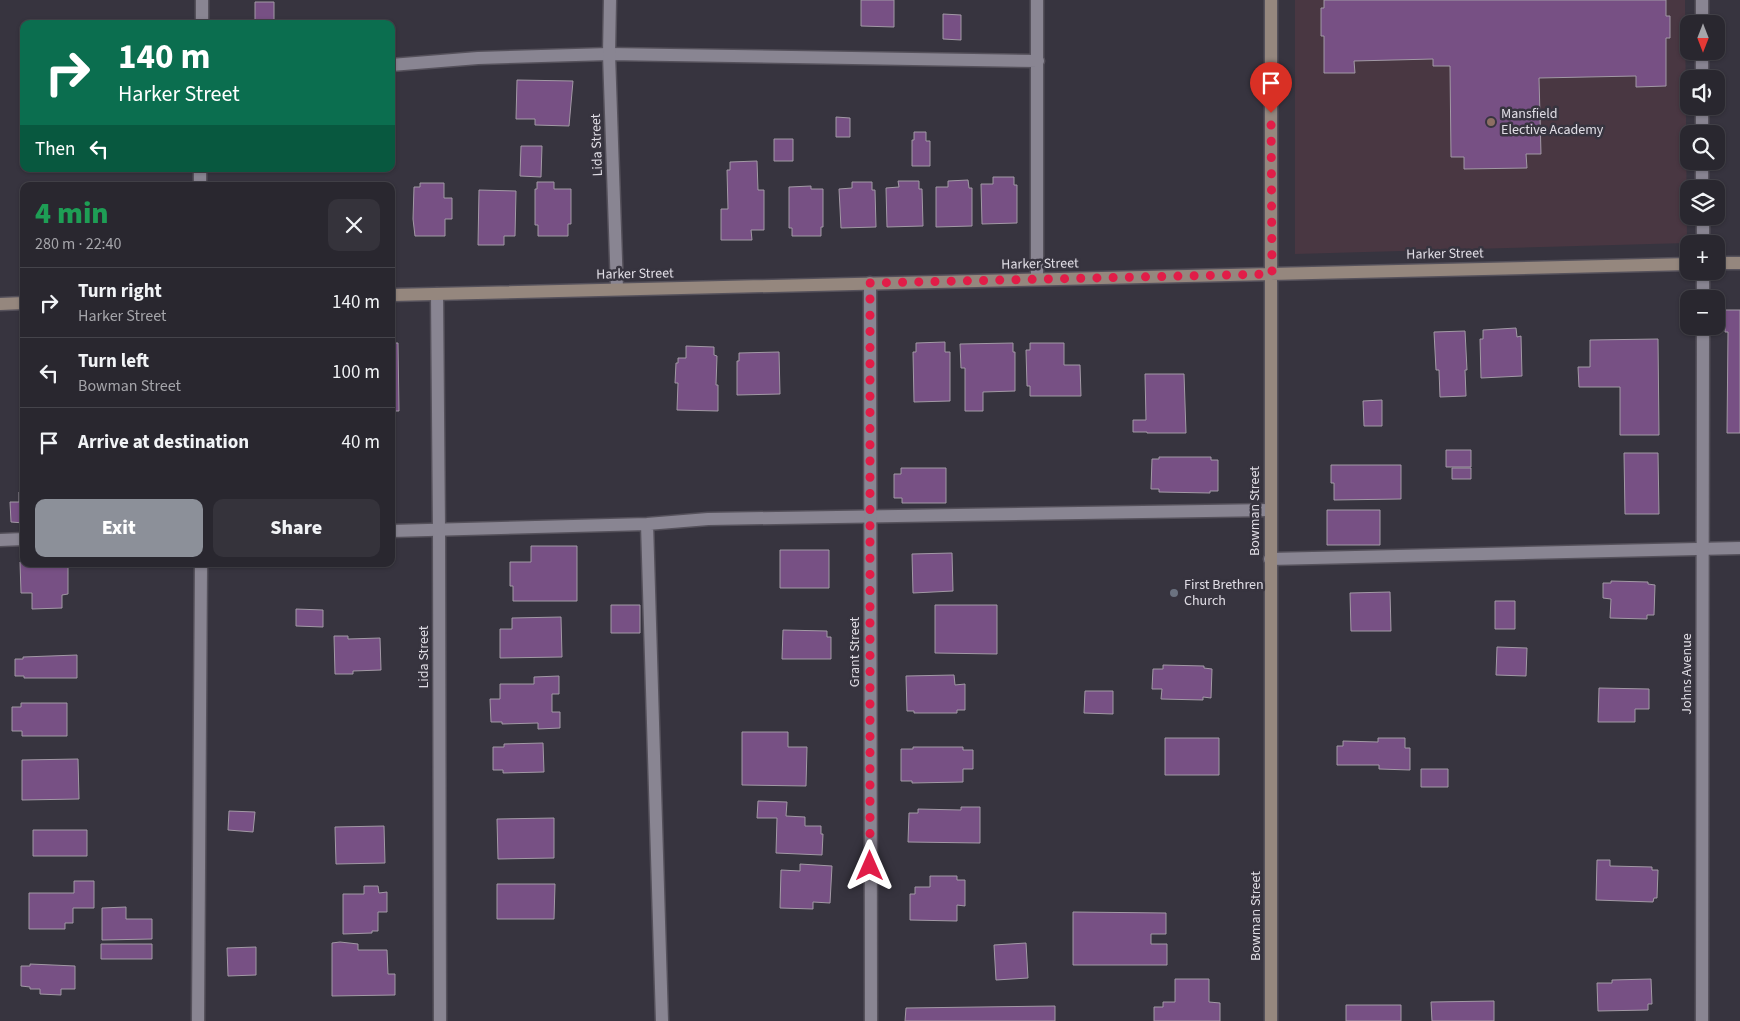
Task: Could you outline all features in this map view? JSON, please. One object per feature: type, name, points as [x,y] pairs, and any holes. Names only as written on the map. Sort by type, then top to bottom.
[{"type":"street","points":[[202,0],[202,20]]},
{"type":"street","name":"Lida Street","points":[[610,0],[609,54],[617,290]]},
{"type":"street","points":[[1037,0],[1037,279]]},
{"type":"street","name":"Bowman Street","points":[[1271,0],[1271,1021]]},
{"type":"street","points":[[1702,0],[1702,15]]},
{"type":"street","points":[[395,65],[478,58],[609,54],[1038,61]]},
{"type":"street","points":[[1725,263],[1740,262]]},
{"type":"street","name":"Harker Street","points":[[395,295],[1680,264]]},
{"type":"street","name":"Grant Street","points":[[870,283],[871,1021]]},
{"type":"street","name":"Lida Street","points":[[437,294],[440,1021]]},
{"type":"street","points":[[0,304],[20,303]]},
{"type":"street","name":"Johns Avenue","points":[[1702,1021],[1703,335]]},
{"type":"street","points":[[395,530],[647,524],[708,519],[1270,510]]},
{"type":"street","points":[[647,524],[662,1021]]},
{"type":"street","points":[[0,540],[20,539]]},
{"type":"street","points":[[1270,559],[1740,548]]},
{"type":"street","points":[[198,1021],[201,567]]},
{"type":"shaded area","name":"Mansfield Elective Academy","points":[[1295,0],[1685,0],[1685,15],[1680,15],[1680,60],[1685,60],[1686,70],[1680,70],[1680,115],[1686,115],[1686,125],[1680,125],[1680,170],[1686,170],[1686,180],[1680,180],[1680,225],[1687,225],[1687,235],[1680,235],[1680,243],[1295,254]]},
{"type":"building","points":[[861,0],[894,0],[894,27],[861,26]]},
{"type":"building","points":[[1324,0],[1666,0],[1666,16],[1670,16],[1670,38],[1666,38],[1666,86],[1636,87],[1636,76],[1539,78],[1541,154],[1526,154],[1527,168],[1464,169],[1464,157],[1451,157],[1450,66],[1433,66],[1433,59],[1354,61],[1355,73],[1324,73],[1324,36],[1321,36],[1321,8],[1324,8]]},
{"type":"building","points":[[255,2],[274,2],[274,20],[255,20]]},
{"type":"building","points":[[943,14],[961,15],[961,40],[943,39]]},
{"type":"building","points":[[517,80],[573,81],[569,126],[535,125],[535,119],[516,119]]},
{"type":"building","points":[[836,117],[850,118],[850,137],[836,137]]},
{"type":"building","points":[[914,132],[926,132],[926,141],[930,141],[930,166],[912,166],[912,140],[914,140]]},
{"type":"building","points":[[774,139],[793,139],[793,161],[774,161]]},
{"type":"building","points":[[521,146],[542,146],[541,177],[520,176]]},
{"type":"building","points":[[757,161],[758,190],[764,190],[764,230],[751,230],[752,240],[721,240],[721,209],[728,209],[727,170],[730,170],[730,162]]},
{"type":"building","points":[[993,177],[1014,177],[1014,185],[1017,185],[1017,223],[982,224],[981,184],[993,184]]},
{"type":"building","points":[[968,180],[969,188],[972,188],[972,226],[936,227],[936,187],[948,187],[948,181]]},
{"type":"building","points":[[898,181],[919,181],[919,189],[922,189],[923,226],[887,227],[886,188],[899,187]]},
{"type":"building","points":[[537,182],[554,182],[554,189],[571,189],[571,224],[568,224],[568,236],[538,236],[538,225],[535,225],[535,189],[537,189]]},
{"type":"building","points":[[852,182],[872,182],[872,190],[875,190],[876,227],[841,228],[839,189],[852,188]]},
{"type":"building","points":[[420,183],[444,183],[444,198],[452,198],[452,219],[445,219],[445,236],[415,236],[413,219],[414,187],[420,187]]},
{"type":"building","points":[[811,186],[811,189],[823,189],[823,227],[821,227],[821,236],[792,236],[792,228],[789,228],[789,187]]},
{"type":"building","points":[[479,190],[516,191],[515,236],[504,236],[504,245],[478,245]]},
{"type":"building","points":[[1725,310],[1740,310],[1740,433],[1727,433],[1728,332],[1725,332]]},
{"type":"building","points":[[1516,328],[1517,337],[1521,336],[1522,376],[1481,378],[1480,339],[1483,339],[1483,330]]},
{"type":"building","points":[[1465,331],[1466,396],[1440,397],[1439,370],[1436,370],[1434,332]]},
{"type":"building","points":[[1658,339],[1659,435],[1620,435],[1620,387],[1579,387],[1578,367],[1590,367],[1590,340]]},
{"type":"building","points":[[945,342],[945,352],[950,352],[950,401],[914,402],[913,352],[916,352],[916,343]]},
{"type":"building","points":[[395,343],[398,343],[399,411],[395,411]]},
{"type":"building","points":[[1013,343],[1013,352],[1015,352],[1015,391],[983,392],[983,411],[965,411],[965,368],[961,368],[960,344]]},
{"type":"building","points":[[1030,343],[1064,343],[1064,365],[1080,365],[1081,396],[1030,396],[1030,386],[1027,386],[1026,350],[1030,350]]},
{"type":"building","points":[[686,346],[714,347],[714,355],[717,356],[716,385],[718,385],[718,411],[677,410],[678,383],[675,383],[676,363],[678,363],[678,358],[686,358]]},
{"type":"building","points":[[779,352],[780,394],[737,395],[737,361],[739,361],[739,353]]},
{"type":"building","points":[[1145,374],[1184,374],[1186,433],[1133,432],[1133,420],[1146,420]]},
{"type":"building","points":[[1382,400],[1382,426],[1364,426],[1363,401]]},
{"type":"building","points":[[1446,450],[1471,450],[1471,467],[1446,467]]},
{"type":"building","points":[[1624,453],[1658,453],[1659,514],[1625,514]]},
{"type":"building","points":[[1159,457],[1211,457],[1211,460],[1218,460],[1218,491],[1210,491],[1210,493],[1159,492],[1159,489],[1151,489],[1152,459],[1159,459]]},
{"type":"building","points":[[1331,465],[1401,465],[1401,499],[1334,500],[1334,483],[1331,483]]},
{"type":"building","points":[[901,468],[946,468],[946,503],[902,503],[902,498],[894,498],[894,474],[901,474]]},
{"type":"building","points":[[1452,468],[1471,468],[1471,479],[1452,479]]},
{"type":"building","points":[[20,492],[20,523],[11,522],[10,502],[19,502]]},
{"type":"building","points":[[1327,510],[1380,510],[1380,545],[1327,545]]},
{"type":"building","points":[[531,546],[577,546],[577,601],[513,601],[513,586],[510,586],[510,562],[531,562]]},
{"type":"building","points":[[780,550],[829,550],[829,588],[780,588]]},
{"type":"building","points":[[952,553],[953,591],[913,593],[912,554]]},
{"type":"building","points":[[20,567],[68,567],[68,594],[62,595],[62,608],[32,609],[32,593],[21,593]]},
{"type":"building","points":[[1611,581],[1648,582],[1648,584],[1655,585],[1654,615],[1647,615],[1647,619],[1610,618],[1611,599],[1603,598],[1603,583],[1611,583]]},
{"type":"building","points":[[1390,592],[1391,631],[1351,631],[1350,593]]},
{"type":"building","points":[[1495,601],[1515,601],[1515,629],[1495,629]]},
{"type":"building","points":[[611,605],[640,605],[640,633],[611,633]]},
{"type":"building","points":[[935,605],[997,605],[997,654],[935,653]]},
{"type":"building","points":[[296,609],[323,610],[323,627],[296,626]]},
{"type":"building","points":[[561,617],[562,657],[500,658],[500,629],[512,629],[512,618]]},
{"type":"building","points":[[783,630],[827,631],[827,637],[831,637],[831,659],[782,659]]},
{"type":"building","points":[[334,636],[348,636],[348,639],[380,638],[381,670],[353,671],[353,674],[335,674]]},
{"type":"building","points":[[1497,647],[1527,648],[1526,676],[1496,675]]},
{"type":"building","points":[[77,655],[77,678],[24,678],[24,676],[15,676],[15,659]]},
{"type":"building","points":[[1163,665],[1204,666],[1204,668],[1212,669],[1211,698],[1203,697],[1203,700],[1161,699],[1162,689],[1152,689],[1153,669],[1163,669]]},
{"type":"building","points":[[954,675],[955,685],[965,684],[965,710],[957,710],[957,713],[914,713],[914,711],[907,711],[906,676]]},
{"type":"building","points":[[559,676],[559,694],[552,694],[552,712],[560,712],[560,728],[538,729],[538,723],[502,724],[502,722],[491,722],[490,699],[500,699],[500,684],[534,684],[534,677]]},
{"type":"building","points":[[1599,688],[1649,689],[1649,709],[1635,709],[1635,722],[1598,722]]},
{"type":"building","points":[[1085,691],[1113,691],[1113,714],[1084,713]]},
{"type":"building","points":[[21,703],[67,703],[67,736],[22,736],[22,731],[12,731],[12,707],[21,707]]},
{"type":"building","points":[[742,732],[788,732],[788,747],[807,747],[806,786],[742,785]]},
{"type":"building","points":[[1165,738],[1219,738],[1219,775],[1165,775]]},
{"type":"building","points":[[1378,738],[1405,738],[1405,748],[1410,748],[1410,770],[1379,769],[1379,765],[1337,765],[1337,746],[1343,746],[1343,741],[1378,742]]},
{"type":"building","points":[[543,743],[544,772],[503,773],[503,770],[493,770],[493,747],[504,747],[504,744]]},
{"type":"building","points":[[913,747],[963,747],[963,750],[973,750],[973,769],[963,769],[963,782],[912,783],[912,781],[901,781],[901,749],[913,749]]},
{"type":"building","points":[[78,759],[79,799],[22,800],[22,760]]},
{"type":"building","points":[[1421,769],[1448,769],[1448,787],[1421,787]]},
{"type":"building","points":[[758,801],[787,802],[786,816],[805,817],[805,826],[821,826],[821,834],[823,834],[822,855],[776,853],[777,818],[757,818]]},
{"type":"building","points":[[961,807],[980,807],[980,843],[908,842],[909,813],[918,813],[918,809],[961,810]]},
{"type":"building","points":[[229,811],[255,812],[253,832],[228,830]]},
{"type":"building","points":[[554,818],[554,858],[498,859],[497,819]]},
{"type":"building","points":[[384,826],[385,863],[336,864],[335,827]]},
{"type":"building","points":[[33,830],[87,830],[87,856],[33,856]]},
{"type":"building","points":[[1597,860],[1610,860],[1610,866],[1652,867],[1652,870],[1658,870],[1657,898],[1654,898],[1653,902],[1596,900]]},
{"type":"building","points":[[800,864],[832,866],[830,903],[813,902],[813,909],[780,908],[781,870],[800,871]]},
{"type":"building","points":[[930,876],[957,876],[957,880],[965,880],[965,906],[957,905],[957,921],[910,920],[910,894],[915,894],[915,887],[930,887]]},
{"type":"building","points":[[74,881],[94,881],[94,908],[73,908],[73,923],[65,923],[65,929],[29,929],[29,893],[74,893]]},
{"type":"building","points":[[497,884],[555,884],[554,919],[497,919]]},
{"type":"building","points":[[364,886],[378,886],[379,893],[387,892],[387,912],[378,912],[378,931],[343,934],[343,894],[364,894]]},
{"type":"building","points":[[126,907],[126,919],[152,919],[152,939],[102,940],[102,908]]},
{"type":"building","points":[[1073,912],[1166,913],[1166,934],[1151,934],[1151,944],[1167,944],[1167,965],[1073,965]]},
{"type":"building","points":[[332,943],[358,944],[358,950],[387,950],[388,974],[395,974],[395,995],[332,996]]},
{"type":"building","points":[[1026,943],[1028,978],[996,980],[994,945]]},
{"type":"building","points":[[101,944],[152,944],[152,959],[101,959]]},
{"type":"building","points":[[256,947],[256,975],[228,976],[227,948]]},
{"type":"building","points":[[30,964],[75,966],[75,989],[61,989],[61,995],[40,994],[40,989],[30,989],[30,987],[21,986],[21,966],[30,966]]},
{"type":"building","points":[[1175,979],[1209,979],[1209,1002],[1220,1003],[1220,1021],[1154,1021],[1154,1007],[1163,1007],[1163,1002],[1175,1002]]},
{"type":"building","points":[[1651,979],[1652,1004],[1648,1004],[1648,1010],[1598,1011],[1597,983],[1612,983],[1612,980]]},
{"type":"building","points":[[1494,1001],[1494,1021],[1432,1021],[1431,1002]]},
{"type":"building","points":[[1346,1005],[1401,1005],[1401,1021],[1346,1021]]},
{"type":"building","points":[[1055,1006],[1055,1021],[905,1021],[906,1008]]},
{"type":"place","name":"Mansfield Elective Academy","points":[[1491,122]]},
{"type":"place","name":"First Brethren Church","points":[[1174,593]]},
{"type":"route","points":[[870,866],[870,283],[1272,274],[1271,113]]}]
